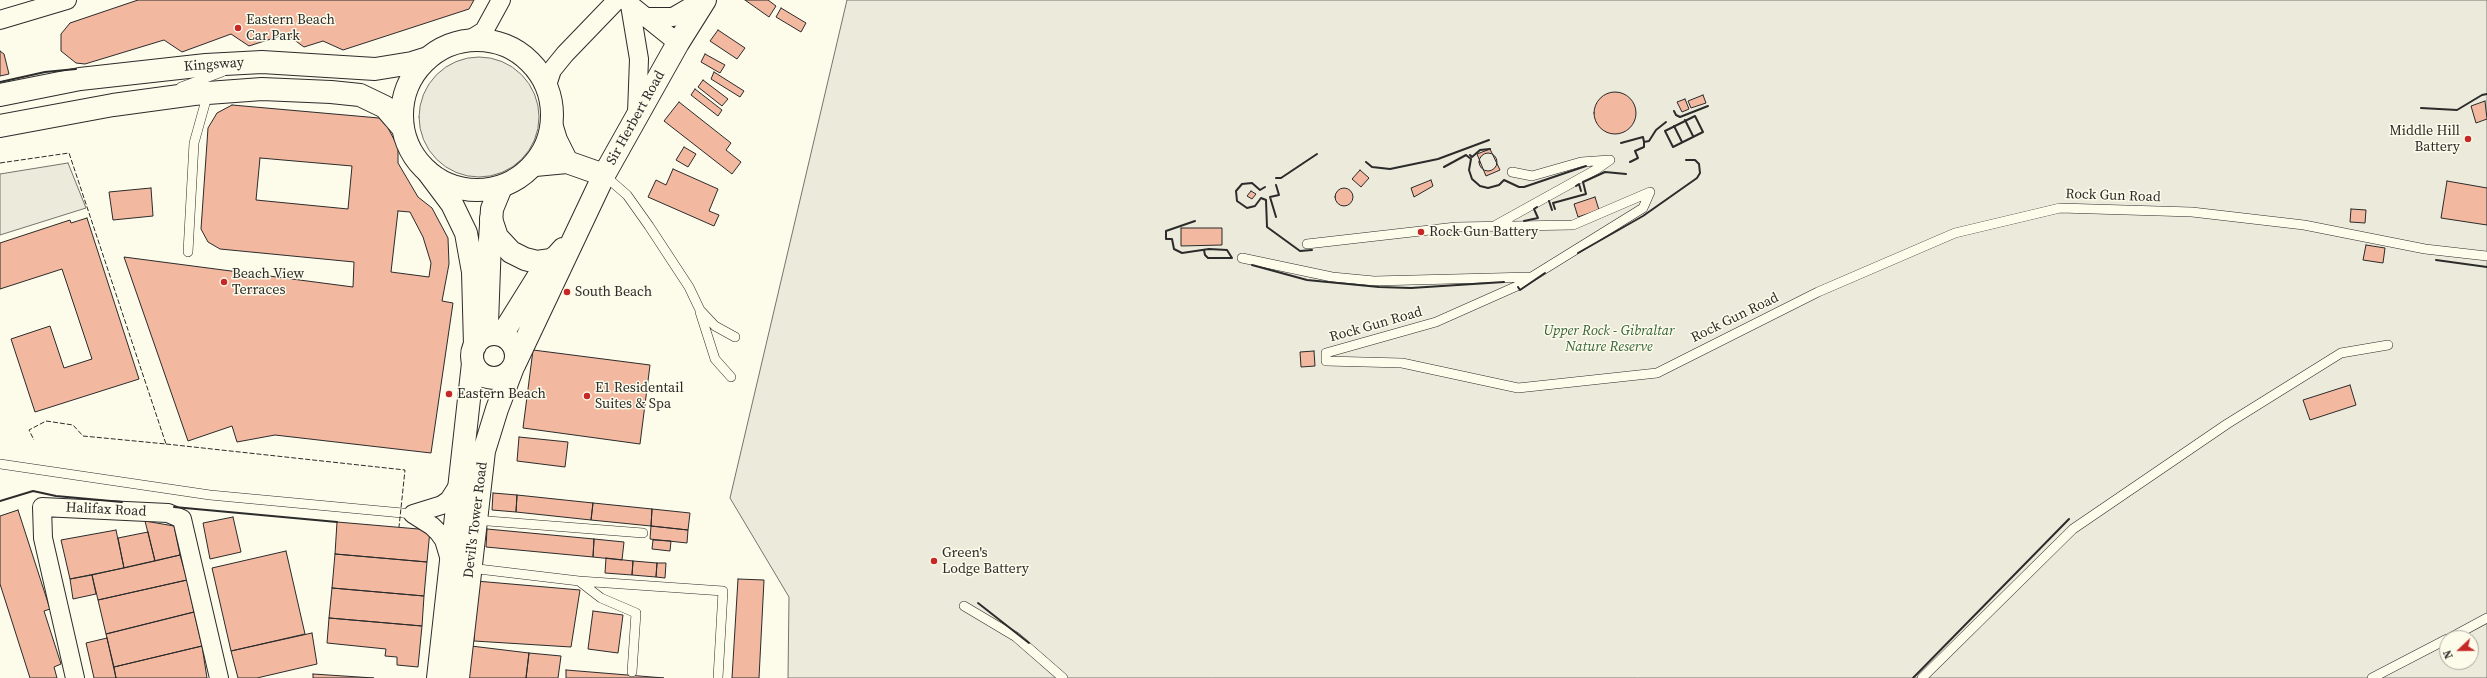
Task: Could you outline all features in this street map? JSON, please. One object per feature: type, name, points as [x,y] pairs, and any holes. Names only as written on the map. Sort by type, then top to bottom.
[{"type":"main road","name":"Sir Herbert Road","points":[[574,238],[604,175],[703,0]]},
{"type":"main road","points":[[471,39],[494,41],[516,50],[534,65],[547,85],[552,105],[552,127],[546,147],[534,165],[513,182],[501,187],[482,191],[458,188],[442,182],[428,172],[411,152],[403,128],[402,112],[409,82],[428,58],[448,45],[471,39]]},
{"type":"main road","name":"Kingsway","points":[[0,95],[80,80],[241,62],[376,69],[412,63],[428,58]]},
{"type":"main road","name":"Kingsway","points":[[0,126],[113,104],[208,93],[262,89],[353,94],[375,101],[385,107],[403,128]]},
{"type":"main road","points":[[552,127],[556,140],[567,162]]},
{"type":"main road","points":[[534,165],[567,162],[604,175]]},
{"type":"main road","name":"Devil's Tower Road","points":[[428,172],[452,204],[466,233],[472,272],[474,354],[460,483],[461,566],[458,678]]},
{"type":"main road","points":[[501,187],[491,219],[487,324],[490,330],[497,334],[505,336],[515,347],[515,364],[503,376],[488,377],[482,374],[474,354],[483,337],[497,334],[505,330],[538,277],[574,238]]},
{"type":"main road","points":[[491,219],[497,237],[511,252],[537,262],[551,260],[557,256]]},
{"type":"main road","name":"Devil's Tower Road","points":[[438,678],[461,566],[475,520],[487,437],[515,364],[566,260],[574,238]]},
{"type":"street","points":[[0,20],[67,0]]},
{"type":"street","points":[[471,39],[484,31],[501,0]]},
{"type":"street","points":[[646,17],[673,17],[703,0]]},
{"type":"street","points":[[624,2],[646,17],[678,43]]},
{"type":"street","points":[[547,85],[552,70],[565,54],[624,2]]},
{"type":"street","points":[[624,2],[639,59],[637,116]]},
{"type":"street","points":[[413,514],[442,505],[454,495],[460,483]]},
{"type":"street","name":"Halifax Road","points":[[75,678],[43,538],[42,507],[168,513],[182,519],[219,678]]},
{"type":"street","points":[[413,514],[432,526],[439,533],[461,566]]},
{"type":"lane","points":[[156,99],[169,90],[200,80],[241,62]]},
{"type":"lane","points":[[188,252],[194,143],[208,93]]},
{"type":"lane","points":[[1307,244],[1456,227],[1495,226],[1597,169],[1610,160],[1582,162],[1532,176],[1512,172]]},
{"type":"lane","points":[[604,175],[627,195],[689,286],[700,310],[715,359],[731,377]]},
{"type":"lane","name":"Rock Gun Road","points":[[1495,226],[1573,225],[1650,192],[1643,208],[1517,286],[1436,322],[1326,353],[1326,361],[1402,363],[1518,388],[1657,372],[1818,292],[1955,234],[2060,208],[2192,212],[2304,225],[2425,249],[2487,256]]},
{"type":"lane","points":[[1242,258],[1332,277],[1374,281],[1531,277]]},
{"type":"lane","points":[[700,310],[715,326],[735,337]]},
{"type":"lane","points":[[1922,678],[2073,529],[2227,424],[2342,353],[2388,345]]},
{"type":"lane","points":[[0,464],[210,495],[413,514]]},
{"type":"lane","points":[[475,520],[644,533]]},
{"type":"lane","points":[[461,566],[579,581],[722,591],[718,678]]},
{"type":"lane","points":[[579,581],[601,598],[636,613],[632,672]]},
{"type":"lane","points":[[964,606],[1016,637],[1063,678]]},
{"type":"lane","points":[[2465,630],[2487,618]]},
{"type":"lane","points":[[2372,678],[2439,644]]},
{"type":"green space","name":"Upper Rock - Gibraltar Nature Reserve","points":[[847,0],[2487,0],[2487,678],[788,678],[789,597],[730,498]]},
{"type":"green space","points":[[479,57],[502,62],[512,67],[521,75],[529,84],[534,94],[539,117],[534,140],[529,150],[521,159],[512,167],[502,172],[479,177],[456,172],[446,167],[437,159],[429,150],[424,140],[419,117],[424,94],[429,84],[437,75],[446,67],[456,62]]},
{"type":"shaded area","points":[[68,163],[86,208],[0,235],[0,174]]},
{"type":"building","name":"Eastern Beach Car Park","points":[[138,0],[474,0],[469,9],[343,50],[323,41],[304,47],[286,34],[249,46],[231,34],[182,52],[164,40],[85,64],[76,63],[61,51],[61,34],[70,23]]},
{"type":"building","points":[[745,0],[768,0],[776,6],[769,17]]},
{"type":"building","points":[[781,8],[806,23],[801,32],[776,17]]},
{"type":"building","points":[[718,30],[745,48],[737,59],[710,41]]},
{"type":"building","points":[[0,51],[4,54],[9,74],[0,76]]},
{"type":"building","points":[[705,54],[725,65],[720,73],[701,62]]},
{"type":"building","points":[[714,72],[744,91],[740,97],[711,79]]},
{"type":"building","points":[[703,80],[728,99],[722,106],[698,87]]},
{"type":"building","points":[[695,89],[722,110],[718,116],[691,95]]},
{"type":"building","points":[[1615,92],[1630,98],[1636,113],[1630,128],[1615,134],[1600,128],[1594,113],[1600,98]]},
{"type":"building","points":[[1703,95],[1706,103],[1691,108],[1688,101]]},
{"type":"building","points":[[1685,99],[1689,109],[1682,112],[1677,102]]},
{"type":"building","points":[[2485,101],[2487,119],[2476,123],[2471,106]]},
{"type":"building","points":[[679,102],[731,143],[726,150],[741,162],[732,174],[664,121]]},
{"type":"building","name":"Beach View Terraces","points":[[232,105],[379,118],[388,128],[398,147],[398,163],[418,197],[432,208],[448,238],[449,264],[442,301],[453,303],[431,453],[275,435],[237,442],[232,426],[188,441],[124,257],[353,287],[354,262],[220,249],[208,242],[201,229],[208,128],[217,113]],"holes":[[[260,158],[352,166],[348,209],[256,200]],[[398,211],[410,212],[423,237],[431,263],[429,277],[391,272]]]},
{"type":"building","points":[[684,147],[696,154],[688,167],[676,160]]},
{"type":"building","points":[[1490,149],[1500,170],[1486,176],[1477,154]]},
{"type":"building","points":[[1488,153],[1494,156],[1497,162],[1494,168],[1488,171],[1482,168],[1479,162],[1482,156]]},
{"type":"building","points":[[673,169],[718,189],[709,211],[719,215],[714,226],[648,197],[656,180],[666,185]]},
{"type":"building","points":[[1360,170],[1369,178],[1361,187],[1352,179]]},
{"type":"building","points":[[1431,180],[1433,186],[1414,197],[1411,188]]},
{"type":"building","points":[[2447,181],[2487,188],[2487,225],[2441,218]]},
{"type":"building","points":[[151,188],[153,216],[113,220],[109,192]]},
{"type":"building","points":[[1340,188],[1348,188],[1353,193],[1351,204],[1348,206],[1340,206],[1335,201],[1335,193]]},
{"type":"building","points":[[1251,191],[1256,194],[1252,199],[1247,196]]},
{"type":"building","points":[[1595,197],[1599,210],[1578,217],[1574,204]]},
{"type":"building","points":[[2351,209],[2366,210],[2365,223],[2350,222]]},
{"type":"building","points":[[87,218],[139,379],[35,412],[11,339],[50,326],[64,368],[92,359],[62,269],[0,289],[0,243],[70,220],[71,223]]},
{"type":"building","points":[[1181,228],[1222,228],[1222,245],[1181,246]]},
{"type":"building","points":[[2366,245],[2385,248],[2383,263],[2363,260]]},
{"type":"building","name":"E1 Residentail Suites & Spa","points":[[533,350],[650,365],[640,444],[523,428]]},
{"type":"building","points":[[1314,351],[1315,366],[1301,367],[1300,352]]},
{"type":"building","points":[[2350,385],[2356,405],[2310,420],[2303,400]]},
{"type":"building","points":[[519,437],[568,442],[565,467],[517,461]]},
{"type":"building","points":[[493,493],[517,495],[516,512],[492,510]]},
{"type":"building","points":[[517,495],[593,503],[591,520],[516,512]]},
{"type":"building","points":[[593,503],[652,509],[651,526],[591,520]]},
{"type":"building","points":[[652,509],[690,513],[688,530],[651,526]]},
{"type":"building","points":[[18,510],[50,609],[44,611],[61,664],[54,667],[57,678],[30,678],[0,584],[0,516]]},
{"type":"building","points":[[233,517],[241,552],[210,559],[203,523]]},
{"type":"building","points":[[145,521],[174,526],[180,555],[155,561]]},
{"type":"building","points":[[337,522],[430,530],[427,562],[335,554]]},
{"type":"building","points":[[651,526],[688,530],[687,543],[650,539]]},
{"type":"building","points":[[487,529],[594,539],[593,557],[486,547]]},
{"type":"building","points":[[116,530],[124,568],[70,579],[61,540]]},
{"type":"building","points":[[148,532],[155,561],[124,568],[118,538]]},
{"type":"building","points":[[594,539],[624,542],[622,560],[593,557]]},
{"type":"building","points":[[653,540],[671,541],[670,551],[652,549]]},
{"type":"building","points":[[286,551],[305,634],[231,651],[212,568]]},
{"type":"building","points":[[335,554],[427,562],[424,596],[332,588]]},
{"type":"building","points":[[180,555],[187,580],[98,600],[92,575]]},
{"type":"building","points":[[606,558],[633,561],[632,575],[605,573]]},
{"type":"building","points":[[633,561],[657,563],[656,577],[632,575]]},
{"type":"building","points":[[657,563],[666,563],[665,578],[656,577]]},
{"type":"building","points":[[92,575],[96,594],[73,599],[70,579]]},
{"type":"building","points":[[738,579],[764,580],[759,678],[732,678]]},
{"type":"building","points":[[187,580],[194,612],[106,634],[98,600]]},
{"type":"building","points":[[476,581],[580,590],[571,647],[474,641]]},
{"type":"building","points":[[332,588],[424,596],[422,626],[329,618]]},
{"type":"building","points":[[593,611],[623,615],[618,653],[588,649]]},
{"type":"building","points":[[194,612],[202,646],[114,667],[106,634]]},
{"type":"building","points":[[329,618],[422,626],[418,667],[397,665],[397,657],[385,656],[386,649],[327,643]]},
{"type":"building","points":[[312,633],[317,664],[257,678],[238,678],[231,651]]},
{"type":"building","points":[[107,638],[116,678],[94,678],[86,643]]},
{"type":"building","points":[[202,646],[207,678],[116,678],[114,667]]},
{"type":"building","points":[[471,646],[529,653],[526,678],[468,678]]},
{"type":"building","points":[[529,653],[561,656],[558,678],[526,678]]},
{"type":"building","points":[[566,670],[664,678],[566,678]]},
{"type":"building","points":[[313,674],[374,678],[313,678]]},
{"type":"fence","points":[[0,163],[69,153],[166,444],[83,436],[73,425],[46,421],[29,430],[34,440]]},
{"type":"fence","points":[[166,444],[405,470],[399,527]]},
{"type":"wall","points":[[0,82],[45,72],[76,69]]},
{"type":"wall","points":[[2421,108],[2457,110],[2482,95],[2487,94]]},
{"type":"wall","points":[[1674,111],[1676,115],[1680,117],[1708,106]]},
{"type":"wall","points":[[1695,116],[1703,132],[1673,147],[1665,131],[1695,116]]},
{"type":"wall","points":[[1685,120],[1693,136]]},
{"type":"wall","points":[[1621,143],[1643,137],[1644,142],[1649,141],[1656,130],[1666,122]]},
{"type":"wall","points":[[1674,126],[1682,142]]},
{"type":"wall","points":[[1366,162],[1372,167],[1390,169],[1438,159],[1489,140]]},
{"type":"wall","points":[[1630,162],[1638,158],[1635,151],[1644,147],[1644,142]]},
{"type":"wall","points":[[1470,155],[1472,157],[1480,150],[1490,149]]},
{"type":"wall","points":[[1276,178],[1281,178],[1317,154]]},
{"type":"wall","points":[[1444,167],[1466,155],[1471,159],[1469,170],[1472,179],[1480,186],[1488,188],[1499,185],[1504,180],[1519,187],[1524,187],[1586,166]]},
{"type":"wall","points":[[1578,253],[1643,216],[1697,178],[1700,173],[1699,164],[1695,160],[1686,160]]},
{"type":"wall","points":[[1555,209],[1553,203],[1586,194],[1583,182],[1605,172],[1626,174]]},
{"type":"wall","points":[[1265,187],[1260,190],[1252,183],[1242,184],[1236,191],[1237,201],[1247,208],[1255,206],[1261,198],[1266,200],[1267,227],[1300,251],[1312,250]]},
{"type":"wall","points":[[1576,186],[1579,184],[1581,191]]},
{"type":"wall","points":[[1276,185],[1279,195],[1270,197],[1276,217]]},
{"type":"wall","points":[[1549,201],[1552,210]]},
{"type":"wall","points":[[1524,221],[1538,218],[1534,209],[1537,207]]},
{"type":"wall","points":[[1195,221],[1166,231],[1166,239],[1172,239],[1174,249],[1182,253],[1209,249],[1227,250],[1232,258]]},
{"type":"wall","points":[[1204,250],[1205,255],[1208,258],[1232,258]]},
{"type":"wall","points":[[2436,260],[2487,267]]},
{"type":"wall","points":[[1252,265],[1307,280],[1379,287],[1411,288],[1504,282]]},
{"type":"wall","points":[[1518,287],[1520,290],[1545,273]]},
{"type":"wall","points":[[0,501],[33,491],[56,496],[122,502]]},
{"type":"wall","points":[[174,507],[337,522]]},
{"type":"wall","points":[[1913,678],[2069,519]]},
{"type":"wall","points":[[978,603],[1029,643]]},
{"type":"place","name":"Eastern Beach Car Park","points":[[238,28]]},
{"type":"place","name":"Middle Hill Battery","points":[[2468,139]]},
{"type":"place","name":"Rock Gun Battery","points":[[1421,232]]},
{"type":"place","name":"Beach View Terraces","points":[[224,282]]},
{"type":"place","name":"South Beach","points":[[567,292]]},
{"type":"place","name":"Eastern Beach","points":[[449,394]]},
{"type":"place","name":"E1 Residentail Suites & Spa","points":[[587,396]]},
{"type":"place","name":"Green's Lodge Battery","points":[[934,561]]}]
